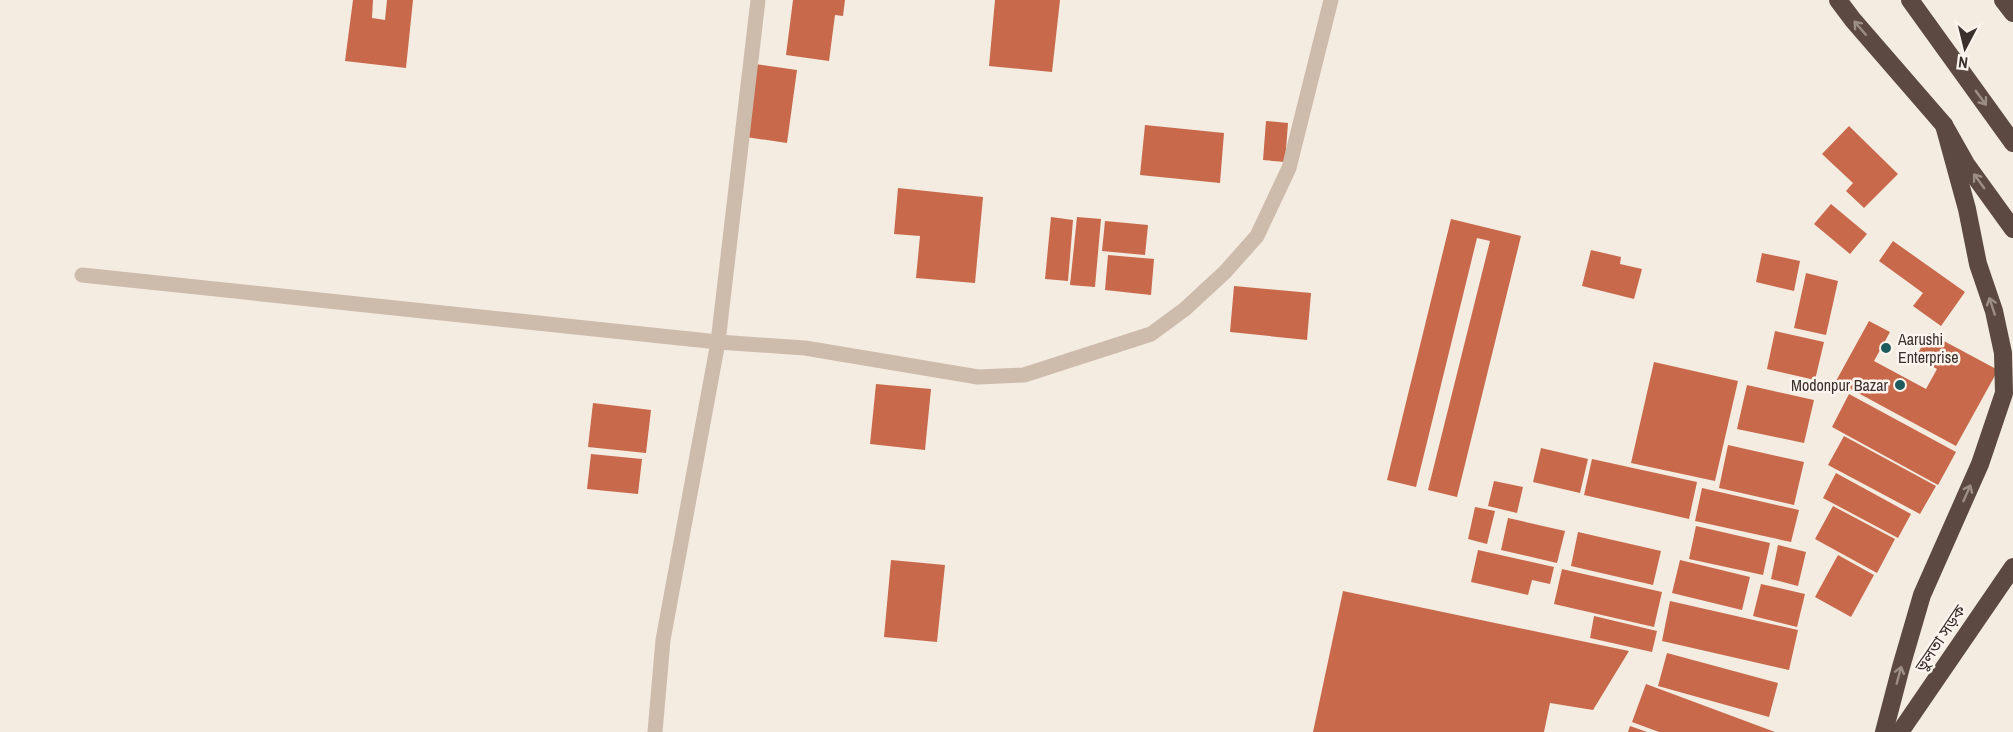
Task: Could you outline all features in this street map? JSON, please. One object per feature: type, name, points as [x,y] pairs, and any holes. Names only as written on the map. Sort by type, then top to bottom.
[{"type":"highway","points":[[1838,0],[1944,125],[1966,164],[2013,229]]},
{"type":"highway","points":[[1910,0],[2013,143]]},
{"type":"highway","points":[[2003,0],[2013,13]]},
{"type":"highway","points":[[1884,732],[1922,595],[1980,464],[2004,393],[2003,352],[1994,311],[1978,264],[1967,209],[1944,125]]},
{"type":"highway","name":"ভুলতা সড়ক","points":[[1900,732],[2013,567]]},
{"type":"street","points":[[655,732],[663,640],[718,342],[758,0]]},
{"type":"street","points":[[82,275],[718,342],[805,348],[978,377],[1024,375],[1150,334],[1185,309],[1225,272],[1257,236],[1289,168],[1330,0]]},
{"type":"building","points":[[353,0],[373,0],[372,18],[385,20],[387,0],[413,0],[406,68],[345,61]]},
{"type":"building","points":[[793,0],[845,0],[843,16],[835,15],[829,61],[786,55]]},
{"type":"building","points":[[995,0],[1060,0],[1052,72],[989,66]]},
{"type":"building","points":[[755,64],[797,70],[787,143],[746,137]]},
{"type":"building","points":[[1266,121],[1288,123],[1285,162],[1263,160]]},
{"type":"building","points":[[1145,125],[1224,133],[1220,183],[1140,175]]},
{"type":"building","points":[[1849,126],[1898,174],[1864,208],[1846,191],[1853,183],[1822,154]]},
{"type":"building","points":[[898,188],[983,197],[975,283],[916,278],[920,236],[894,234]]},
{"type":"building","points":[[1831,204],[1867,234],[1850,254],[1814,224]]},
{"type":"building","points":[[1051,217],[1073,220],[1068,281],[1045,279]]},
{"type":"building","points":[[1077,217],[1101,219],[1095,287],[1070,285]]},
{"type":"building","points":[[1451,219],[1521,236],[1457,497],[1428,490],[1490,241],[1477,238],[1416,487],[1387,480]]},
{"type":"building","points":[[1105,221],[1148,225],[1145,255],[1102,251]]},
{"type":"building","points":[[1893,241],[1965,292],[1941,326],[1913,306],[1923,293],[1879,261]]},
{"type":"building","points":[[1591,250],[1621,257],[1620,264],[1642,269],[1634,299],[1582,286]]},
{"type":"building","points":[[1762,253],[1800,261],[1794,291],[1756,282]]},
{"type":"building","points":[[1108,255],[1154,259],[1151,295],[1105,290]]},
{"type":"building","points":[[1806,273],[1838,281],[1826,335],[1794,328]]},
{"type":"building","points":[[1234,286],[1311,293],[1307,340],[1230,332]]},
{"type":"building","points":[[1869,321],[1890,332],[1874,361],[1926,389],[1937,369],[1916,357],[1929,333],[1998,370],[1956,446],[1836,381]]},
{"type":"building","points":[[1775,331],[1824,342],[1815,380],[1767,369]]},
{"type":"building","points":[[1654,362],[1738,381],[1715,481],[1631,463]]},
{"type":"building","points":[[876,384],[931,389],[925,450],[870,444]]},
{"type":"building","points":[[1747,385],[1814,400],[1804,443],[1737,429]]},
{"type":"building","points":[[1849,394],[1956,452],[1938,485],[1832,427]]},
{"type":"building","points":[[593,403],[651,410],[646,453],[588,447]]},
{"type":"building","points":[[1844,436],[1936,486],[1920,514],[1828,465]]},
{"type":"building","points":[[1728,445],[1804,462],[1794,505],[1719,488]]},
{"type":"building","points":[[1541,448],[1588,459],[1580,493],[1533,482]]},
{"type":"building","points":[[591,454],[642,459],[638,494],[587,489]]},
{"type":"building","points":[[1592,459],[1697,482],[1689,519],[1584,495]]},
{"type":"building","points":[[1836,473],[1911,514],[1898,538],[1823,498]]},
{"type":"building","points":[[1494,481],[1523,487],[1517,513],[1488,506]]},
{"type":"building","points":[[1702,488],[1799,510],[1791,542],[1695,521]]},
{"type":"building","points":[[1833,506],[1895,539],[1877,573],[1815,539]]},
{"type":"building","points":[[1475,507],[1495,511],[1487,544],[1468,539]]},
{"type":"building","points":[[1508,518],[1565,531],[1557,563],[1501,550]]},
{"type":"building","points":[[1696,526],[1770,543],[1763,575],[1689,559]]},
{"type":"building","points":[[1578,532],[1661,551],[1653,585],[1571,566]]},
{"type":"building","points":[[1778,545],[1806,552],[1798,586],[1771,579]]},
{"type":"building","points":[[1478,550],[1554,567],[1550,584],[1532,580],[1528,595],[1471,582]]},
{"type":"building","points":[[1838,555],[1874,575],[1851,617],[1815,597]]},
{"type":"building","points":[[891,560],[945,565],[937,642],[884,637]]},
{"type":"building","points":[[1680,560],[1750,577],[1742,610],[1672,593]]},
{"type":"building","points":[[1562,569],[1662,592],[1654,627],[1554,604]]},
{"type":"building","points":[[1761,584],[1805,594],[1797,627],[1753,616]]},
{"type":"building","points":[[1343,591],[1629,651],[1593,710],[1550,703],[1544,732],[1313,732]]},
{"type":"building","points":[[1670,601],[1798,630],[1789,670],[1662,641]]},
{"type":"building","points":[[1594,616],[1657,631],[1652,652],[1590,638]]},
{"type":"building","points":[[1667,653],[1778,683],[1769,717],[1658,686]]},
{"type":"building","points":[[1646,684],[1775,732],[1659,732],[1632,722]]},
{"type":"building","points":[[1630,726],[1647,732],[1628,732]]},
{"type":"place","name":"Aarushi Enterprise","points":[[1886,348]]},
{"type":"place","name":"Modonpur Bazar","points":[[1900,385]]}]
